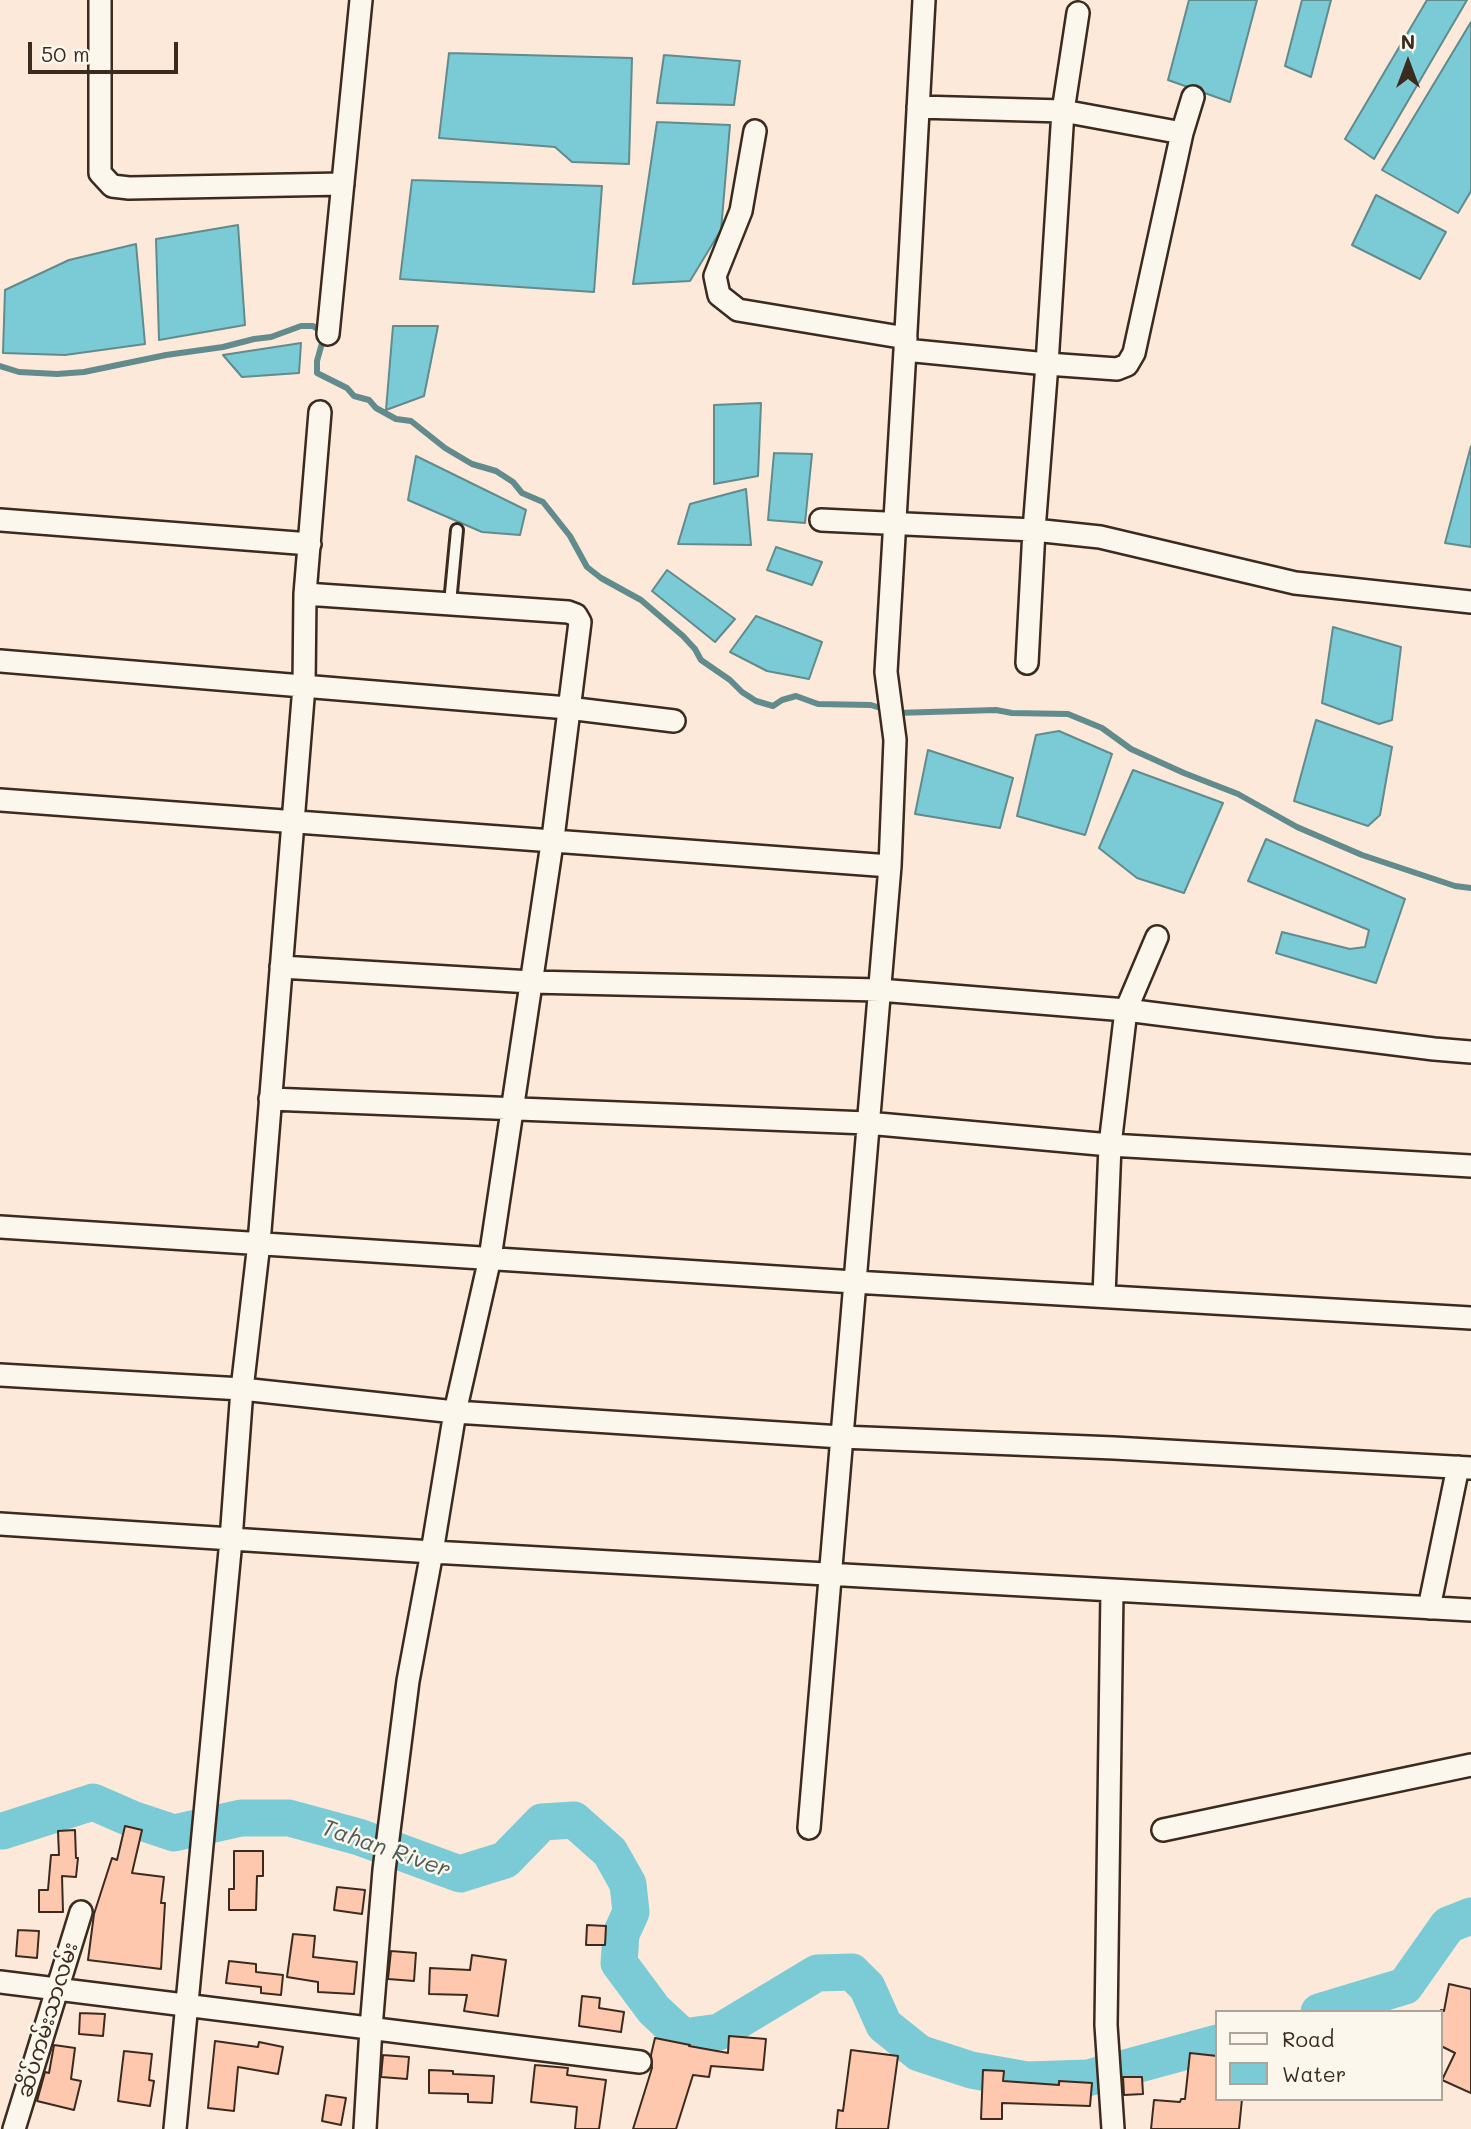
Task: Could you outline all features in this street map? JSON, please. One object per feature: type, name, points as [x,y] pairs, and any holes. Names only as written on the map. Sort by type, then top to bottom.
[{"type":"street","points":[[100,0],[100,173],[112,186],[129,188],[343,184]]},
{"type":"street","points":[[328,334],[361,0]]},
{"type":"street","points":[[808,1828],[890,866],[895,740],[886,672],[924,0]]},
{"type":"street","points":[[1027,663],[1063,111],[1078,13]]},
{"type":"street","points":[[755,131],[741,211],[715,276],[719,295],[738,310],[906,344],[1047,364],[1117,369],[1127,365],[1134,353],[1182,133],[1193,97]]},
{"type":"street","points":[[918,107],[1063,111],[1182,133]]},
{"type":"street","points":[[175,2129],[231,1540],[242,1389],[259,1243],[304,686],[305,594],[320,412]]},
{"type":"street","points":[[0,520],[310,544]]},
{"type":"street","points":[[821,520],[1034,530],[1100,537],[1295,583],[1471,602]]},
{"type":"street","points":[[305,594],[568,612],[576,615],[580,622],[552,842],[490,1258],[454,1412],[408,1681],[384,1870],[365,2129]]},
{"type":"street","points":[[0,661],[568,708],[674,722]]},
{"type":"street","points":[[0,800],[890,866]]},
{"type":"street","points":[[1104,1296],[1110,1145],[1126,1010],[1157,937]]},
{"type":"street","points":[[281,967],[531,982],[879,990],[1126,1010],[1471,1052]]},
{"type":"street","points":[[270,1099],[867,1124],[1110,1145],[1471,1166]]},
{"type":"street","points":[[0,1227],[854,1282],[1471,1318]]},
{"type":"street","points":[[0,1375],[242,1389],[454,1412],[841,1437],[1114,1448],[1464,1468],[1429,1608]]},
{"type":"street","points":[[0,1524],[432,1552],[1471,1610]]},
{"type":"street","points":[[1112,1590],[1106,2025],[1113,2129]]},
{"type":"street","points":[[1163,1830],[1471,1765]]},
{"type":"street","name":"ဆိပ်ကမ်းသာလမ်း","points":[[14,2129],[81,1912]]},
{"type":"street","points":[[0,1982],[640,2062]]},
{"type":"lane","points":[[450,603],[457,530]]},
{"type":"water","points":[[1189,0],[1257,0],[1230,102],[1168,80]]},
{"type":"water","points":[[1302,0],[1331,0],[1311,77],[1285,66]]},
{"type":"water","points":[[1427,0],[1467,0],[1374,159],[1345,139]]},
{"type":"water","points":[[1471,22],[1471,191],[1458,213],[1382,170]]},
{"type":"water","points":[[449,53],[632,58],[629,164],[572,162],[555,147],[439,138]]},
{"type":"water","points":[[664,55],[740,61],[734,105],[657,103]]},
{"type":"water","points":[[657,122],[730,125],[721,230],[690,281],[633,284]]},
{"type":"water","points":[[412,180],[602,186],[594,292],[400,279]]},
{"type":"water","points":[[1376,195],[1446,232],[1420,279],[1352,245]]},
{"type":"water","points":[[238,225],[245,325],[159,340],[156,239]]},
{"type":"water","points":[[136,244],[145,344],[65,355],[3,353],[5,290],[69,260]]},
{"type":"water","points":[[393,326],[438,326],[424,396],[386,410]]},
{"type":"water","points":[[301,343],[299,373],[242,377],[223,355]]},
{"type":"water","points":[[761,403],[758,476],[714,484],[714,405]]},
{"type":"water","points":[[1471,446],[1471,547],[1445,543]]},
{"type":"water","points":[[774,453],[812,454],[805,523],[768,520]]},
{"type":"water","points":[[416,456],[526,510],[520,535],[482,532],[408,500]]},
{"type":"water","points":[[746,489],[751,545],[678,544],[690,504]]},
{"type":"water","points":[[776,547],[822,562],[812,585],[767,570]]},
{"type":"water","points":[[667,570],[735,619],[715,642],[652,591]]},
{"type":"water","points":[[756,616],[822,642],[809,679],[767,671],[730,652]]},
{"type":"water","points":[[1333,627],[1401,647],[1392,720],[1379,724],[1322,703]]},
{"type":"water","points":[[1316,720],[1392,747],[1380,815],[1368,826],[1294,801]]},
{"type":"water","points":[[1059,731],[1112,754],[1085,835],[1017,816],[1036,735]]},
{"type":"water","points":[[928,750],[1013,778],[1000,828],[915,814]]},
{"type":"water","points":[[1133,770],[1223,803],[1184,893],[1137,878],[1099,848]]},
{"type":"water","points":[[1266,839],[1405,899],[1376,983],[1276,953],[1282,932],[1350,949],[1365,947],[1369,930],[1248,881]]},
{"type":"building","points":[[125,1826],[142,1830],[132,1873],[164,1877],[161,1903],[165,1903],[161,1969],[88,1960],[94,1914],[112,1858],[117,1860]]},
{"type":"building","points":[[75,1830],[78,1858],[76,1877],[62,1876],[63,1912],[39,1912],[39,1890],[48,1890],[51,1855],[59,1855],[58,1831]]},
{"type":"building","points":[[234,1851],[263,1851],[263,1876],[257,1876],[256,1910],[229,1910],[229,1889],[234,1889]]},
{"type":"building","points":[[337,1887],[365,1890],[362,1914],[334,1910]]},
{"type":"building","points":[[587,1925],[606,1926],[605,1945],[586,1945]]},
{"type":"building","points":[[18,1930],[39,1931],[37,1958],[16,1956]]},
{"type":"building","points":[[293,1934],[315,1936],[313,1957],[357,1962],[354,1994],[318,1992],[318,1982],[287,1977]]},
{"type":"building","points":[[391,1951],[416,1953],[414,1981],[388,1979]]},
{"type":"building","points":[[472,1955],[506,1960],[498,2016],[464,2011],[467,1995],[429,1994],[430,1968],[470,1970]]},
{"type":"building","points":[[229,1961],[256,1964],[256,1972],[283,1975],[281,1995],[261,1993],[261,1987],[226,1983]]},
{"type":"building","points":[[1449,1984],[1471,1989],[1471,2093],[1443,2080],[1455,2053],[1443,2047],[1444,2011]]},
{"type":"building","points":[[582,1996],[600,1998],[599,2008],[624,2012],[621,2032],[579,2026]]},
{"type":"building","points":[[80,2013],[105,2014],[103,2036],[79,2034]]},
{"type":"building","points":[[729,2036],[766,2039],[763,2070],[711,2066],[709,2077],[693,2075],[676,2129],[633,2129],[652,2068],[651,2055],[655,2038],[728,2053]]},
{"type":"building","points":[[215,2041],[258,2047],[259,2042],[283,2047],[278,2074],[238,2067],[234,2111],[208,2108]]},
{"type":"building","points":[[54,2045],[75,2048],[71,2079],[81,2081],[74,2110],[37,2101],[45,2072],[49,2073]]},
{"type":"building","points":[[851,2050],[898,2056],[888,2129],[836,2129],[838,2110],[843,2111]]},
{"type":"building","points":[[124,2051],[152,2054],[149,2080],[154,2081],[150,2106],[118,2101]]},
{"type":"building","points":[[1190,2053],[1216,2056],[1216,2101],[1242,2101],[1239,2129],[1151,2129],[1154,2100],[1180,2102],[1185,2099]]},
{"type":"building","points":[[383,2055],[409,2057],[407,2079],[381,2077]]},
{"type":"building","points":[[535,2065],[568,2068],[567,2075],[606,2080],[599,2129],[575,2129],[577,2107],[531,2102]]},
{"type":"building","points":[[429,2070],[494,2076],[492,2103],[468,2102],[468,2094],[429,2093]]},
{"type":"building","points":[[983,2070],[1004,2071],[1003,2081],[1059,2085],[1059,2081],[1092,2083],[1090,2106],[1002,2103],[1002,2119],[981,2119]]},
{"type":"building","points":[[1123,2077],[1142,2077],[1143,2094],[1124,2095]]},
{"type":"building","points":[[326,2095],[346,2098],[341,2125],[322,2121]]},
{"type":"waterway","points":[[0,366],[19,372],[84,372],[166,355],[223,347],[271,337],[301,326],[313,326],[319,330],[322,343],[317,373],[347,388],[354,396],[369,400],[376,408],[396,419],[411,421],[445,448],[472,464],[496,471],[513,482],[522,493],[543,502],[570,536],[587,567],[641,600],[683,636],[701,660],[756,701],[773,706],[796,696],[818,704],[871,705],[896,713],[996,710],[1012,713],[1068,714],[1102,728],[1131,749],[1238,794],[1297,827],[1362,855],[1455,886],[1471,888]]},
{"type":"waterway","name":"Tahan River","points":[[0,1831],[93,1802],[174,1833],[241,1818],[289,1818],[359,1837],[460,1874],[505,1860],[542,1822],[574,1820],[610,1852],[628,1884],[631,1912],[621,1934],[619,1963],[654,2010],[683,2037],[719,2032],[817,1973],[852,1972],[867,1987],[884,2025],[919,2053],[971,2070],[1027,2080],[1088,2078],[1216,2043]]},
{"type":"waterway","name":"Tahan River","points":[[1326,2010],[1405,1986],[1448,1925],[1471,1916]]}]
